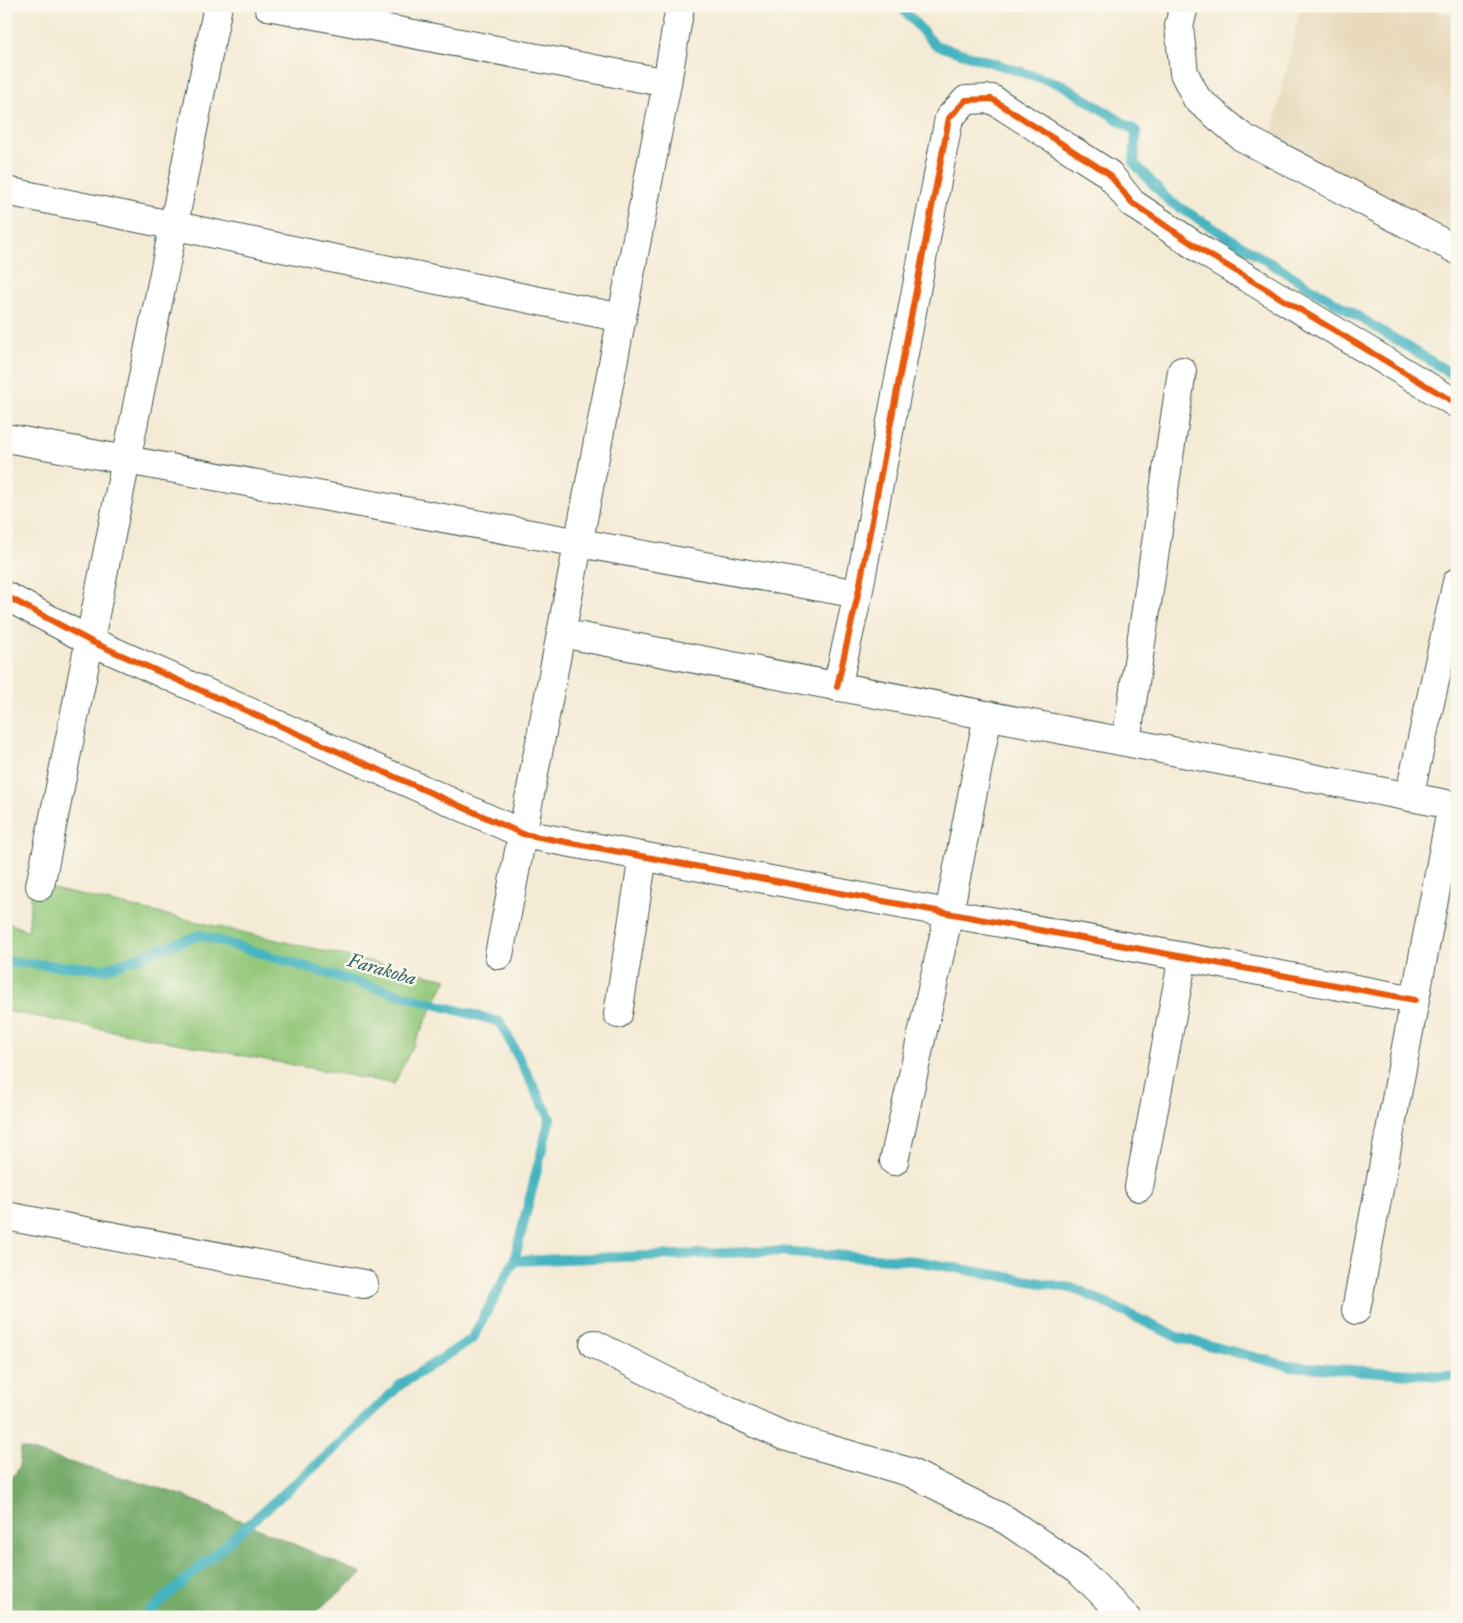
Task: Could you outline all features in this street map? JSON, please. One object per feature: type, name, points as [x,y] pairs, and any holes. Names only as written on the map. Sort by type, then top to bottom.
[{"type":"street","points":[[40,886],[218,6]]},
{"type":"street","points":[[268,6],[667,83]]},
{"type":"street","points":[[499,955],[667,83],[680,6]]},
{"type":"street","points":[[1184,6],[1179,26],[1184,73],[1197,99],[1242,137],[1457,250]]},
{"type":"street","points":[[837,686],[858,594],[949,118],[966,100],[992,99],[1109,174],[1132,203],[1206,253],[1457,404]]},
{"type":"street","points":[[6,191],[622,318]]},
{"type":"street","points":[[1126,742],[1182,371]]},
{"type":"street","points":[[6,438],[858,594]]},
{"type":"street","points":[[1410,797],[1457,582]]},
{"type":"street","points":[[6,596],[90,641],[523,834],[1415,1000]]},
{"type":"street","points":[[561,633],[1454,806],[1356,1310]]},
{"type":"street","points":[[894,1161],[949,913],[988,715]]},
{"type":"street","points":[[618,1014],[643,856]]},
{"type":"street","points":[[1139,1187],[1183,957]]},
{"type":"street","points":[[6,1216],[364,1284]]},
{"type":"street","points":[[594,1344],[704,1400],[784,1436],[910,1472],[1006,1520],[1078,1569],[1113,1613]]},
{"type":"shaded area","points":[[1301,6],[1418,6],[1457,18],[1457,250],[1271,136]]},
{"type":"green space","points":[[32,884],[447,979],[394,1084],[6,1011],[6,921],[28,932]]},
{"type":"green space","points":[[21,1448],[182,1495],[362,1574],[309,1617],[6,1617],[6,1487],[19,1468]]},
{"type":"waterway","points":[[900,6],[935,45],[1063,85],[1136,131],[1134,163],[1169,201],[1457,377]]},
{"type":"waterway","name":"Farakoba","points":[[6,962],[105,969],[200,935],[372,987],[500,1022],[550,1118],[514,1261],[472,1339],[400,1385],[331,1452],[143,1617]]},
{"type":"waterway","points":[[514,1261],[778,1251],[916,1261],[1076,1289],[1177,1337],[1288,1366],[1457,1377]]},
{"type":"cycle path","points":[[837,687],[858,594],[949,118],[966,100],[992,99],[1109,174],[1132,203],[1206,253],[1457,404]]},
{"type":"cycle path","points":[[6,596],[90,641],[523,834],[1415,1000]]}]
